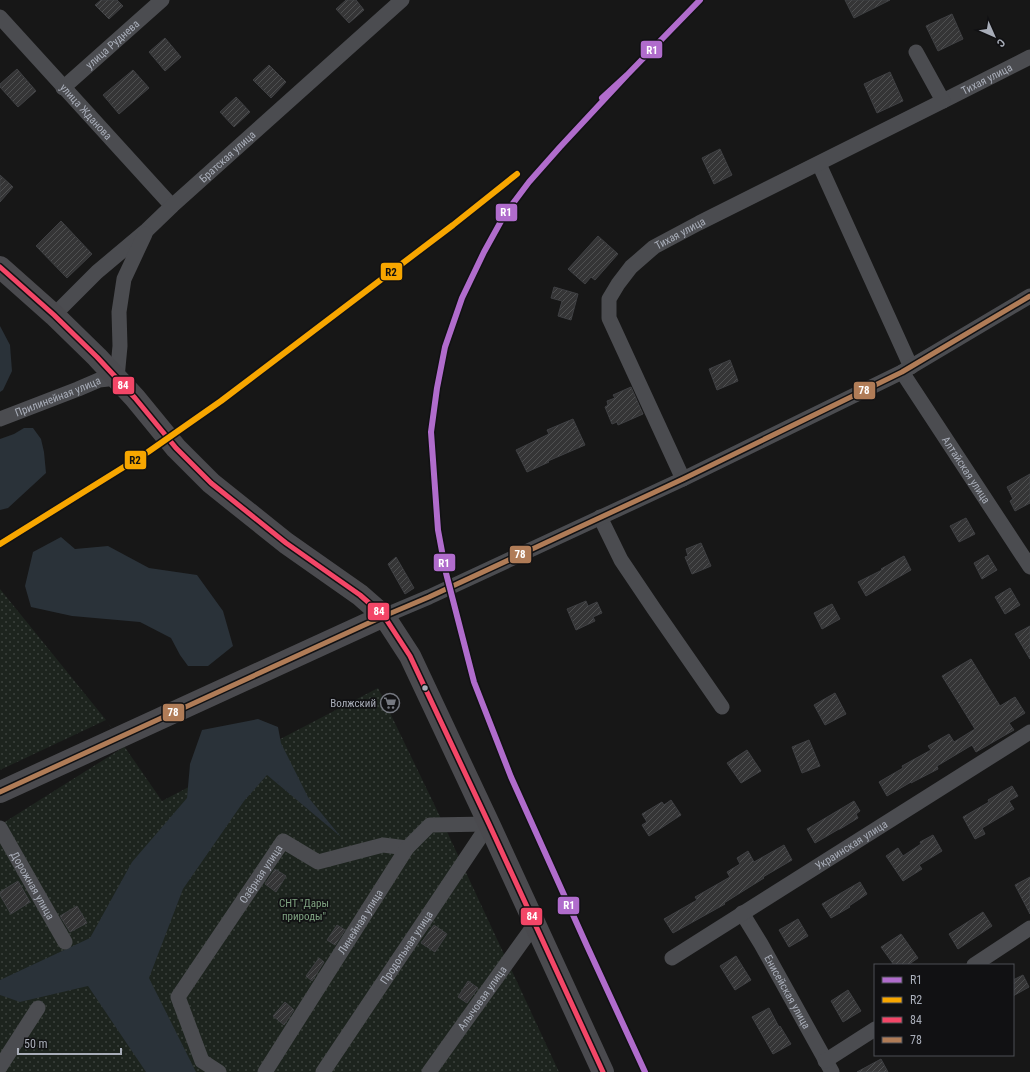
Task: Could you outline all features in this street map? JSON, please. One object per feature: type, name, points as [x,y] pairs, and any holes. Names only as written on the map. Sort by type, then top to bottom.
[{"type":"street","name":"улица Руднева","points":[[63,88],[162,0]]},
{"type":"street","name":"Братская улица","points":[[54,315],[97,272],[147,230],[402,0]]},
{"type":"street","name":"улица Жданова","points":[[0,17],[172,206]]},
{"type":"street","points":[[916,52],[943,101]]},
{"type":"street","name":"Тихая улица","points":[[683,479],[609,318],[609,299],[631,267],[654,247],[699,223],[1030,57]]},
{"type":"street","name":"Алтайская улица","points":[[818,164],[907,370],[1030,567]]},
{"type":"street","points":[[117,378],[120,346],[119,312],[124,279],[147,230]]},
{"type":"street","points":[[0,267],[54,315],[117,378],[176,448],[211,483],[286,543],[355,590],[384,616],[410,656],[603,1072]]},
{"type":"street","points":[[2,786],[435,594],[683,479],[907,370],[1030,296]]},
{"type":"street","name":"Прилинейная улица","points":[[0,419],[99,380],[117,378]]},
{"type":"street","points":[[600,517],[621,560],[722,706]]},
{"type":"street","name":"Украинская улица","points":[[672,958],[1030,732]]},
{"type":"street","name":"Линейная улица","points":[[265,1072],[407,848],[430,825],[489,824]]},
{"type":"street","name":"Продольная улица","points":[[323,1072],[489,824]]},
{"type":"street","name":"Дорожная улица","points":[[0,828],[65,942]]},
{"type":"street","name":"Озёрная улица","points":[[219,1072],[202,1061],[178,997],[283,842],[318,862],[383,845],[407,848]]},
{"type":"street","name":"Енисейская улица","points":[[742,913],[761,944],[829,1067]]},
{"type":"street","name":"Алычовая улица","points":[[429,1072],[535,924]]},
{"type":"street","points":[[976,964],[1030,928]]},
{"type":"street","points":[[0,1067],[38,1008]]},
{"type":"street","points":[[829,1067],[874,1030]]},
{"type":"green space","points":[[0,589],[106,720],[0,770]]},
{"type":"green space","name":"СНТ \"Дары природы\"","points":[[378,688],[435,806],[559,1072],[0,1072],[0,825],[124,747],[106,720],[162,801]]},
{"type":"shaded area","points":[[0,326],[10,345],[12,371],[3,390],[0,392]]},
{"type":"shaded area","points":[[24,428],[33,428],[41,439],[46,473],[8,508],[0,510],[0,439],[14,434]]},
{"type":"shaded area","points":[[61,537],[75,549],[108,546],[149,568],[197,575],[223,611],[233,646],[208,666],[188,666],[171,638],[140,622],[72,616],[31,607],[25,586],[33,552]]},
{"type":"shaded area","points":[[258,719],[278,727],[281,743],[308,797],[341,837],[267,775],[244,801],[183,889],[149,978],[196,1072],[146,1072],[88,986],[20,1002],[0,995],[0,980],[90,938],[132,862],[187,798],[190,764],[202,730]]},
{"type":"building","points":[[101,0],[117,0],[123,6],[109,19],[95,5]]},
{"type":"building","points":[[346,0],[356,0],[364,10],[349,23],[336,9]]},
{"type":"building","points":[[845,0],[890,0],[854,18]]},
{"type":"building","points":[[952,14],[963,39],[938,51],[926,26]]},
{"type":"building","points":[[165,38],[181,57],[165,71],[149,52]]},
{"type":"building","points":[[269,65],[286,82],[271,98],[253,80]]},
{"type":"building","points":[[17,69],[36,91],[18,107],[0,87],[0,84]]},
{"type":"building","points":[[133,70],[149,88],[119,114],[103,95]]},
{"type":"building","points":[[890,72],[903,101],[877,113],[864,84]]},
{"type":"building","points":[[236,97],[250,112],[234,127],[220,112]]},
{"type":"building","points":[[720,149],[732,175],[714,184],[702,158]]},
{"type":"building","points":[[0,175],[13,187],[0,202]]},
{"type":"building","points":[[61,221],[92,254],[67,278],[36,246]]},
{"type":"building","points":[[598,236],[618,254],[595,280],[591,277],[585,284],[568,269]]},
{"type":"building","points":[[554,287],[578,294],[571,320],[558,316],[562,301],[551,298]]},
{"type":"building","points":[[730,360],[738,381],[717,390],[709,369]]},
{"type":"building","points":[[631,387],[643,414],[618,425],[617,422],[612,424],[605,407],[608,405],[607,401],[615,398],[613,395]]},
{"type":"building","points":[[573,419],[585,445],[527,472],[516,450],[549,434],[547,430]]},
{"type":"building","points":[[1030,474],[1030,503],[1015,511],[1010,501],[1013,499],[1007,487]]},
{"type":"building","points":[[966,518],[975,534],[959,542],[950,526]]},
{"type":"building","points":[[701,543],[711,566],[692,574],[685,557],[688,556],[686,549]]},
{"type":"building","points":[[988,555],[997,570],[982,579],[974,563]]},
{"type":"building","points":[[904,556],[911,570],[866,596],[858,582],[882,570],[881,569]]},
{"type":"building","points":[[396,557],[414,588],[405,594],[388,564]]},
{"type":"building","points":[[1010,588],[1020,605],[1005,614],[995,597]]},
{"type":"building","points":[[586,601],[588,606],[597,602],[602,613],[593,617],[595,621],[576,630],[567,609]]},
{"type":"building","points":[[832,604],[840,619],[822,629],[814,613]]},
{"type":"building","points":[[1030,626],[1030,659],[1015,634]]},
{"type":"building","points":[[971,659],[1000,706],[1015,697],[1025,713],[1009,723],[1014,730],[976,752],[972,745],[937,766],[938,769],[887,796],[879,782],[903,768],[902,766],[931,750],[928,746],[949,734],[954,742],[975,729],[942,676]]},
{"type":"building","points":[[835,693],[846,714],[825,725],[814,705]]},
{"type":"building","points":[[809,740],[820,766],[802,773],[792,747]]},
{"type":"building","points":[[747,750],[761,771],[741,783],[727,763]]},
{"type":"building","points":[[1012,786],[1018,796],[1009,801],[1014,809],[982,828],[985,834],[975,839],[963,817],[989,802],[988,800]]},
{"type":"building","points":[[671,800],[681,815],[649,836],[642,825],[647,822],[642,814],[662,802],[664,805]]},
{"type":"building","points":[[854,801],[860,811],[856,814],[858,818],[815,843],[807,829]]},
{"type":"building","points":[[933,835],[942,851],[919,865],[922,869],[903,881],[886,856],[898,848],[903,856],[921,844],[920,842]]},
{"type":"building","points":[[784,845],[792,860],[763,877],[764,878],[724,903],[725,904],[673,933],[664,919],[697,900],[695,897],[730,877],[727,872],[740,864],[737,858],[748,851],[754,862]]},
{"type":"building","points":[[275,869],[286,876],[276,892],[265,884]]},
{"type":"building","points":[[1030,877],[1030,914],[1015,885]]},
{"type":"building","points":[[18,881],[30,902],[11,914],[0,895],[0,892]]},
{"type":"building","points":[[860,882],[867,894],[849,906],[850,907],[831,918],[822,904]]},
{"type":"building","points":[[77,906],[87,923],[70,932],[60,916]]},
{"type":"building","points":[[983,912],[992,926],[958,949],[949,934]]},
{"type":"building","points":[[798,919],[808,936],[789,947],[779,930]]},
{"type":"building","points":[[337,925],[345,930],[335,945],[327,940]]},
{"type":"building","points":[[434,925],[447,934],[435,952],[421,943]]},
{"type":"building","points":[[901,934],[918,958],[909,964],[893,964],[881,947]]},
{"type":"building","points":[[736,956],[751,980],[735,990],[720,966]]},
{"type":"building","points":[[319,958],[324,962],[312,981],[306,976]]},
{"type":"building","points":[[1023,975],[1029,987],[1014,995],[1014,980]]},
{"type":"building","points":[[468,981],[478,988],[467,1003],[458,997]]},
{"type":"building","points":[[848,990],[861,1011],[843,1022],[831,1001]]},
{"type":"building","points":[[285,1002],[294,1010],[284,1025],[273,1016]]},
{"type":"building","points":[[769,1008],[779,1027],[780,1026],[791,1044],[773,1054],[752,1017]]},
{"type":"building","points":[[881,1059],[888,1072],[857,1072]]},
{"type":"transit line","name":"R1","points":[[602,98],[627,75],[700,0]]},
{"type":"transit line","name":"R1","points":[[627,75],[529,182],[505,214],[484,252],[462,298],[445,347],[437,388],[431,432],[438,530],[446,573],[474,682],[511,777],[645,1072]]},
{"type":"transit line","name":"R2","points":[[0,544],[148,452],[221,401],[453,225],[517,174]]},
{"type":"transit line","name":"84","points":[[0,267],[54,315],[97,357],[135,398],[176,448],[211,483],[286,543],[360,595],[384,616],[410,656],[603,1072]]},
{"type":"transit line","name":"78","points":[[0,792],[384,616],[429,597],[683,479],[902,372],[1030,296]]},
{"type":"place","name":"Волжский","points":[[390,703]]}]
